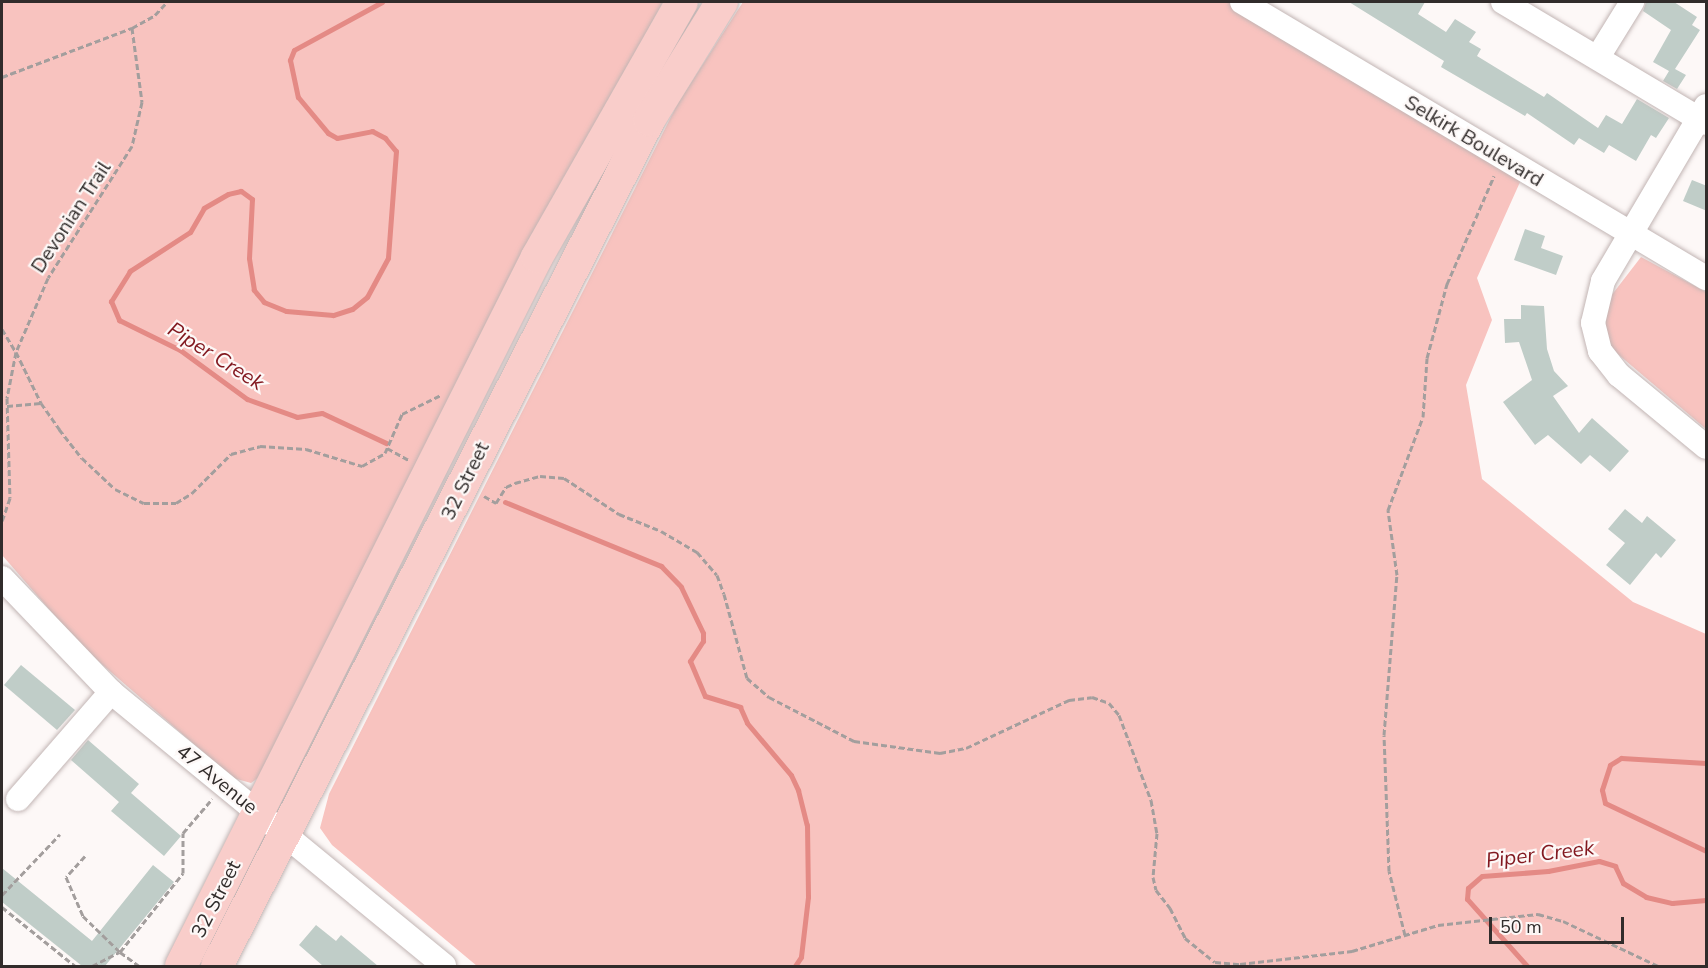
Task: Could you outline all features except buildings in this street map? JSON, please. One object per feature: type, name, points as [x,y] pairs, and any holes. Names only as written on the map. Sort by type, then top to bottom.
[{"type":"main road","name":"32 Street","points":[[181,966],[260,813],[537,257],[682,2]]},
{"type":"main road","name":"32 Street","points":[[217,966],[639,139],[722,2]]},
{"type":"street","name":"Selkirk Boulevard","points":[[1242,2],[1707,278]]},
{"type":"street","points":[[1503,2],[1704,116],[1630,234],[1596,302],[1593,323],[1600,351],[1619,375],[1707,447]]},
{"type":"street","points":[[1598,57],[1632,2]]},
{"type":"street","name":"47 Avenue","points":[[2,578],[111,692],[444,966]]},
{"type":"street","points":[[18,800],[111,692]]},
{"type":"path","points":[[2,77],[132,28],[155,15],[167,2]]},
{"type":"path","name":"Devonian Trail","points":[[2,521],[10,498],[7,406],[16,352],[48,278],[132,146],[142,102],[132,28]]},
{"type":"path","points":[[1405,935],[1392,893],[1388,861],[1384,735],[1397,575],[1388,510],[1423,417],[1427,358],[1447,284],[1477,208],[1504,158]]},
{"type":"path","points":[[2,329],[41,403],[101,478],[128,498],[162,506],[184,499],[224,460],[242,450],[260,446],[306,449],[362,466],[380,458],[407,409],[451,392]]},
{"type":"path","points":[[7,406],[41,403]]},
{"type":"path","points":[[387,448],[410,460]]},
{"type":"path","points":[[2,465],[8,468]]},
{"type":"path","points":[[496,503],[506,487],[515,483],[540,476],[564,478],[619,514],[661,531],[697,552],[721,584],[747,678],[769,697],[854,741],[939,753],[966,748],[1068,700],[1092,697],[1109,703],[1119,714],[1151,800],[1157,833],[1153,877],[1156,890],[1170,908],[1185,938],[1215,963],[1240,964],[1352,951],[1405,935],[1459,923],[1514,916],[1551,916],[1658,966]]},
{"type":"path","points":[[93,966],[120,952],[183,873],[180,847],[183,832],[213,798]]},
{"type":"path","points":[[2,895],[60,834]]},
{"type":"path","points":[[85,856],[66,877],[83,916],[120,952],[139,966]]},
{"type":"path","points":[[2,907],[75,966]]},
{"type":"shaded area","points":[[2,2],[663,2],[529,248],[265,773],[251,783],[233,778],[82,647],[2,555]]},
{"type":"shaded area","points":[[743,2],[1242,2],[1525,171],[1477,278],[1492,320],[1466,385],[1482,479],[1633,602],[1706,634],[1706,966],[477,966],[332,845],[320,828],[329,794],[678,103]]},
{"type":"shaded area","points":[[1641,257],[1706,292],[1706,429],[1606,344],[1604,305]]},
{"type":"waterway","name":"Piper Creek","points":[[382,2],[294,50],[290,60],[298,97],[328,133],[337,138],[372,131],[385,138],[396,151],[388,258],[367,297],[352,309],[333,315],[286,311],[264,302],[254,290],[249,258],[252,199],[241,191],[228,194],[204,208],[190,232],[130,271],[111,301],[119,320],[180,350],[247,399],[297,417],[322,413],[386,443]]},
{"type":"waterway","name":"Piper Creek","points":[[505,502],[661,566],[681,587],[703,633],[703,641],[690,661],[705,696],[740,707],[747,723],[791,775],[798,790],[807,825],[808,897],[801,957],[795,966]]},
{"type":"waterway","name":"Piper Creek","points":[[1706,763],[1621,758],[1610,765],[1602,790],[1605,803],[1706,851]]},
{"type":"waterway","name":"Piper Creek","points":[[1527,966],[1467,899],[1468,888],[1482,876],[1548,871],[1599,861],[1615,866],[1623,883],[1646,897],[1672,903],[1706,900]]}]
